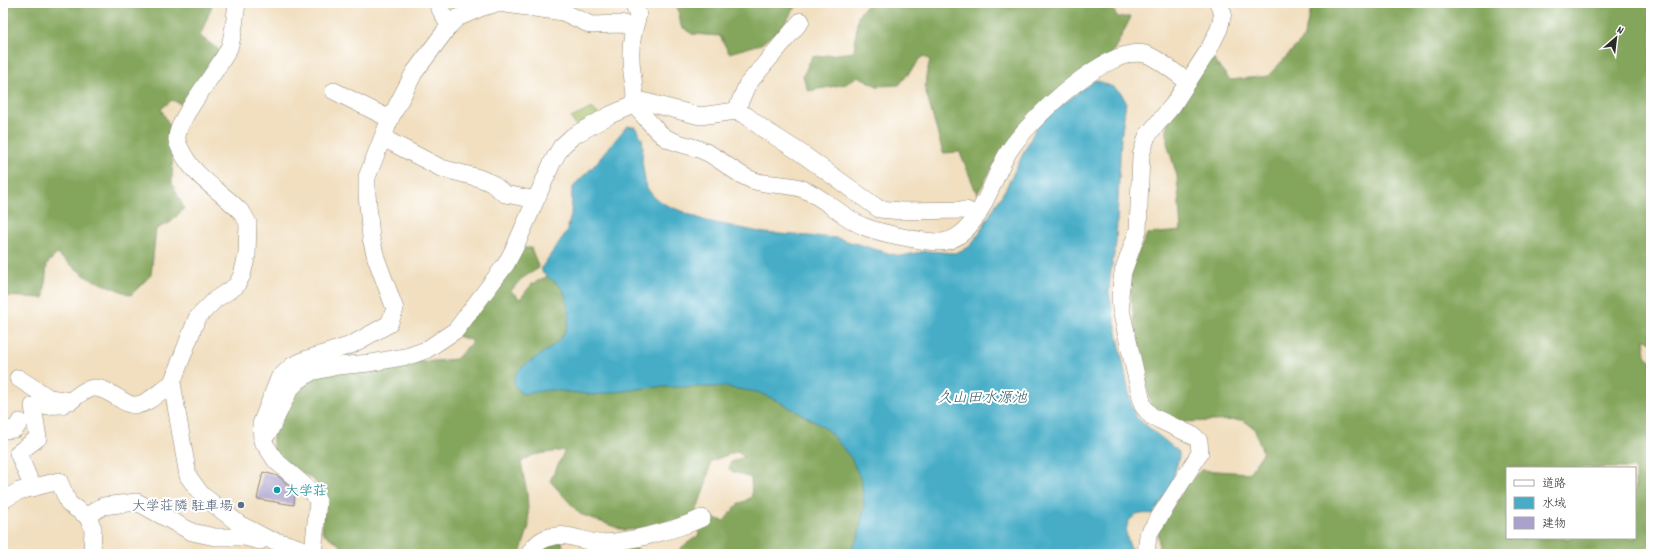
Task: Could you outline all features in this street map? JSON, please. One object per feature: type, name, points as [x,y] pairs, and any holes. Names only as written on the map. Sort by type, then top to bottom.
[{"type":"street","points":[[236,3],[234,29],[229,48],[214,75],[178,126],[177,140],[187,160],[194,169],[243,214],[248,223],[247,255],[242,275],[236,286],[216,299],[197,318],[172,383],[188,476],[201,494],[239,524],[268,539],[305,550],[310,554]]},
{"type":"street","points":[[437,3],[449,26]]},
{"type":"street","points":[[313,554],[318,501],[313,493],[276,461],[262,440],[261,424],[279,378],[292,366],[307,359],[351,345],[388,324],[395,309],[376,258],[371,238],[367,178],[390,119],[414,73],[449,26],[457,18],[483,7],[498,3],[563,12],[591,25],[621,24],[634,28]]},
{"type":"street","points":[[632,3],[638,15],[634,28],[631,58],[636,94],[635,106],[665,137],[708,152],[753,181],[783,184],[803,189],[864,226],[909,238],[940,242],[954,238],[966,230],[978,215],[1009,150],[1030,124],[1083,77],[1117,57],[1133,53],[1148,55],[1188,82]]},
{"type":"street","points":[[1146,554],[1148,535],[1200,453],[1199,441],[1194,436],[1151,416],[1144,406],[1121,310],[1120,296],[1123,272],[1138,230],[1141,155],[1147,136],[1173,105],[1208,52],[1219,29],[1225,6]]},
{"type":"street","points":[[736,110],[747,85],[800,21]]},
{"type":"street","points":[[334,91],[390,119]]},
{"type":"street","points":[[262,440],[269,432],[290,389],[311,372],[338,366],[370,363],[409,356],[426,350],[456,330],[506,264],[516,247],[538,195],[561,147],[573,136],[610,115],[635,106],[642,101],[700,116],[736,110],[801,153],[879,209],[902,211],[966,210],[978,215]]},
{"type":"street","points":[[383,138],[441,168],[479,178],[490,183],[506,194],[532,199],[538,195]]},
{"type":"street","points":[[18,378],[49,398],[71,401]]},
{"type":"street","points":[[33,488],[18,452],[38,438],[34,406],[60,406],[71,401],[84,389],[95,388],[107,391],[128,404],[136,405],[146,401],[172,383]]},
{"type":"street","points":[[3,430],[15,429],[20,422]]},
{"type":"street","points":[[3,500],[19,491],[59,481],[69,504],[87,516],[93,528],[92,554]]},
{"type":"street","points":[[87,516],[103,506],[136,502],[192,532],[215,536],[244,537],[259,541],[268,539]]},
{"type":"street","points":[[529,554],[542,539],[557,535],[596,543],[615,542],[685,526],[702,518]]},
{"type":"green space","points":[[3,3],[213,3],[200,36],[219,50],[187,107],[172,100],[161,109],[173,132],[172,184],[184,208],[171,222],[156,229],[151,275],[131,295],[88,278],[57,254],[47,264],[44,298],[3,296]]},
{"type":"green space","points":[[672,3],[799,3],[781,28],[761,44],[729,53],[720,36],[692,34],[681,26],[678,9]]},
{"type":"green space","points":[[868,3],[1108,3],[1118,17],[1131,17],[1112,54],[1002,151],[977,194],[960,152],[943,153],[925,89],[926,76],[930,60],[923,56],[899,85],[877,86],[858,76],[846,84],[808,91],[803,76],[812,57],[854,52],[858,16]]},
{"type":"green space","points":[[1313,3],[1651,3],[1651,342],[1644,338],[1646,355],[1651,361],[1651,554],[1175,554],[1173,549],[1159,550],[1158,531],[1186,485],[1201,470],[1249,473],[1263,453],[1254,428],[1243,420],[1180,422],[1153,415],[1136,338],[1129,274],[1147,234],[1181,231],[1177,176],[1167,143],[1167,124],[1210,55],[1230,80],[1268,76],[1303,39]]},
{"type":"green space","points":[[592,108],[602,118],[578,129],[571,118]]},
{"type":"green space","points":[[521,248],[531,248],[539,268],[521,279],[511,291],[520,299],[532,284],[548,276],[547,268],[627,374],[790,392],[841,438],[867,466],[862,554],[679,554],[682,547],[699,535],[698,526],[710,517],[724,521],[737,505],[752,497],[751,478],[729,470],[731,462],[744,457],[738,451],[711,461],[706,483],[694,518],[654,529],[623,530],[580,514],[550,481],[565,450],[533,455],[521,462],[527,493],[529,526],[520,554],[361,554],[342,547],[322,532],[324,495],[315,481],[284,461],[273,450],[273,434],[295,378],[413,359],[423,362],[456,359],[473,341],[457,336]]},
{"type":"green space","points":[[562,541],[564,554],[529,554],[530,549]]},
{"type":"green space","points":[[596,546],[631,546],[645,554],[591,554]]},
{"type":"water","name":"久山田水源池","points":[[1095,80],[1113,87],[1121,93],[1126,102],[1121,138],[1116,243],[1109,292],[1132,408],[1137,418],[1179,452],[1170,489],[1153,514],[1136,516],[1130,519],[1127,525],[1127,538],[1134,554],[849,554],[858,538],[864,508],[862,482],[851,458],[831,434],[822,426],[780,402],[757,392],[723,387],[653,387],[595,395],[550,390],[524,394],[518,390],[514,384],[516,373],[527,363],[554,345],[566,330],[568,308],[565,294],[561,288],[542,272],[542,267],[567,231],[571,214],[572,190],[575,184],[592,168],[627,126],[635,127],[642,139],[642,161],[646,187],[654,197],[666,205],[706,221],[765,233],[837,238],[901,256],[926,251],[955,253],[969,247],[976,238],[1006,188],[1035,130],[1045,117]]},
{"type":"building","name":"大学荘","points":[[263,472],[278,476],[295,491],[294,505],[257,499]]},
{"type":"place","name":"大学荘","points":[[277,490]]},
{"type":"place","name":"大学荘隣 駐車場","points":[[241,505]]}]
